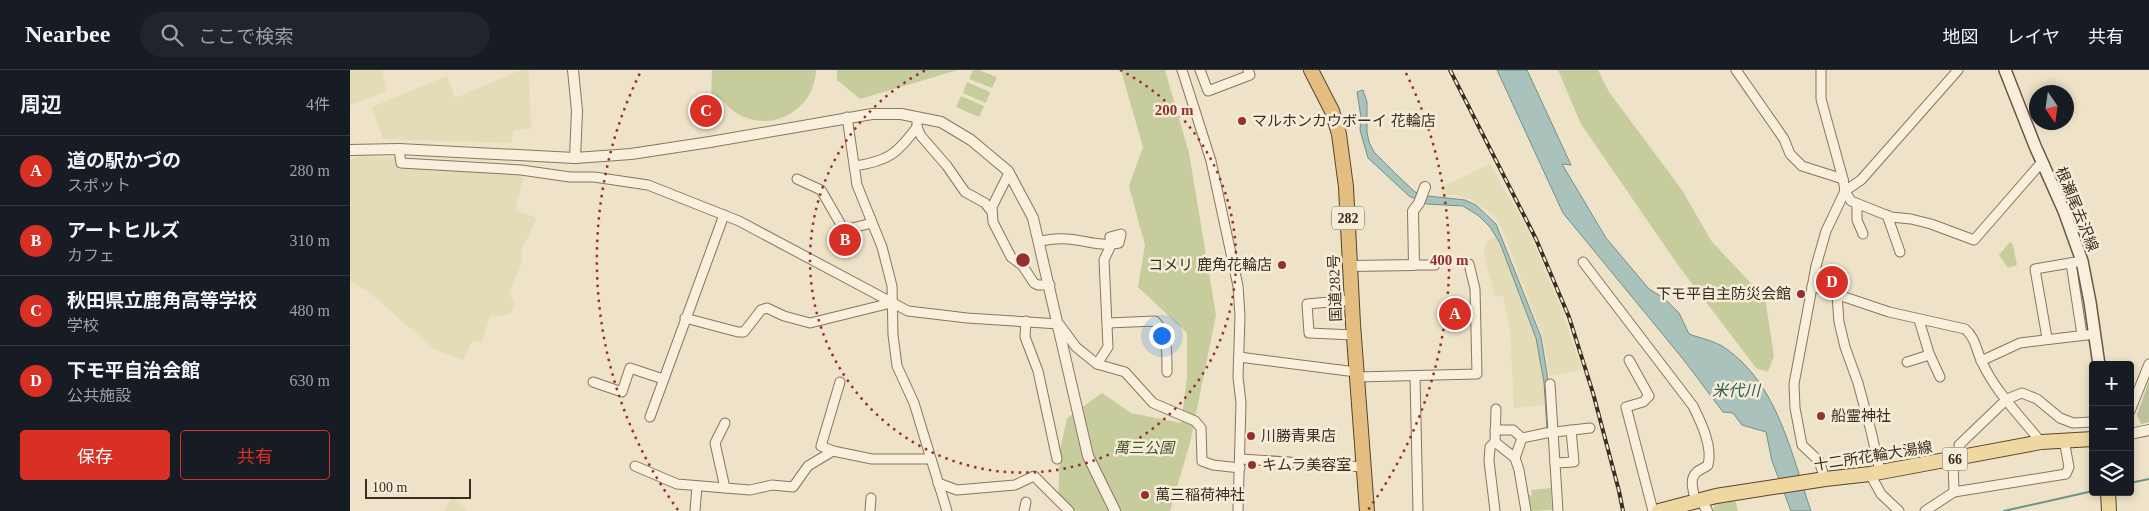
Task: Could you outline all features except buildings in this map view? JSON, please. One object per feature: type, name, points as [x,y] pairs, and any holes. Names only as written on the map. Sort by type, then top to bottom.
[{"type":"highway","name":"国道282号","points":[[1311,70],[1332,111],[1339,134],[1346,187],[1356,374],[1367,511]]},
{"type":"main road","name":"根瀬尾去沢線","points":[[2005,70],[2064,211],[2095,334],[2098,361]]},
{"type":"main road","name":"十二所花輪大湯線","points":[[1659,511],[1702,504],[1716,496],[1875,473],[2041,442],[2089,439]]},
{"type":"main road","points":[[2108,496],[2109,509]]},
{"type":"street","points":[[573,70],[577,111],[575,158]]},
{"type":"street","points":[[1182,70],[1211,161],[1238,286],[1238,377],[1241,403],[1238,511]]},
{"type":"street","points":[[1200,70],[1208,91],[1250,75],[1248,70]]},
{"type":"street","points":[[1736,70],[1784,139],[1790,154],[1802,166],[1843,179]]},
{"type":"street","points":[[1820,70],[1821,99],[1845,191],[1851,201],[1857,204],[1887,215],[1931,224],[1974,240],[2042,162]]},
{"type":"street","points":[[1825,479],[1819,461],[1802,445],[1795,408],[1794,384],[1812,286],[1826,232],[1845,191],[1861,180],[1958,70]]},
{"type":"street","points":[[350,150],[399,148],[575,158],[632,154],[872,114],[901,114],[917,122],[940,122],[971,140],[1009,173],[1033,218],[1088,456],[1115,511]]},
{"type":"street","points":[[847,117],[858,185],[882,247],[892,286],[891,303],[897,366],[914,403],[947,511]]},
{"type":"street","points":[[854,166],[871,164],[898,151],[917,122]]},
{"type":"street","points":[[917,122],[920,136],[947,166],[965,192],[984,203],[992,212]]},
{"type":"street","points":[[399,148],[401,163],[521,170],[570,177],[594,177],[648,185],[724,215],[778,240],[908,311],[940,316],[1059,324],[1076,348],[1097,364],[1125,372],[1153,403],[1195,421],[1201,428],[1202,461],[1212,466],[1240,464],[1364,467]]},
{"type":"street","points":[[1009,173],[992,207],[993,222],[1011,258],[1022,264],[1034,283],[1050,285]]},
{"type":"street","points":[[797,179],[821,190],[844,230],[872,223]]},
{"type":"street","points":[[1414,265],[1413,211],[1419,203],[1424,189]]},
{"type":"street","points":[[1857,204],[1857,220],[1863,234]]},
{"type":"street","points":[[650,417],[724,215]]},
{"type":"street","points":[[1887,215],[1900,252]]},
{"type":"street","points":[[1039,241],[1067,239],[1094,245],[1111,245],[1104,260],[1108,347],[1097,364]]},
{"type":"street","points":[[1583,262],[1696,412],[1702,424],[1710,458],[1708,465],[1693,477],[1692,487],[1702,504]]},
{"type":"street","points":[[2047,338],[2035,269],[2077,262],[2082,335]]},
{"type":"street","points":[[1239,357],[1356,374],[1415,376],[1477,374],[1475,289],[1469,264]]},
{"type":"street","points":[[1351,266],[1435,265]]},
{"type":"street","points":[[1812,286],[1919,320],[1965,329],[1971,334],[1981,361],[1999,390],[2041,442]]},
{"type":"street","points":[[1836,295],[1845,347],[1858,382],[1872,430],[1875,473],[1881,494],[1899,511]]},
{"type":"street","points":[[1352,300],[1307,304],[1309,333],[1354,335]]},
{"type":"street","points":[[685,318],[744,332],[761,310],[767,308],[784,316],[810,323],[891,303]]},
{"type":"street","points":[[1919,320],[1940,377]]},
{"type":"street","points":[[1026,321],[1025,337],[1038,371],[1057,459]]},
{"type":"street","points":[[1108,323],[1155,321],[1161,326],[1167,349],[1168,372]]},
{"type":"street","points":[[1981,361],[2020,343],[2047,338],[2095,334]]},
{"type":"street","points":[[1907,362],[1930,354]]},
{"type":"street","points":[[1629,360],[1649,396],[1644,402],[1626,407],[1653,511]]},
{"type":"street","points":[[2132,406],[2149,364]]},
{"type":"street","points":[[593,382],[622,392],[630,368],[663,379]]},
{"type":"street","points":[[1415,376],[1418,511]]},
{"type":"street","points":[[840,382],[821,446],[833,451],[872,459],[931,459]]},
{"type":"street","points":[[1550,384],[1550,433],[1555,463],[1558,511]]},
{"type":"street","points":[[1954,492],[1959,445],[2007,399],[2022,393],[2037,399],[2060,418],[2073,423],[2089,422]]},
{"type":"street","points":[[1495,511],[1489,461],[1490,447],[1495,442],[1496,409]]},
{"type":"street","points":[[725,423],[715,443],[726,488]]},
{"type":"street","points":[[1522,438],[1590,428]]},
{"type":"street","points":[[1495,430],[1514,430],[1522,438]]},
{"type":"street","points":[[1555,463],[1574,462],[1571,430]]},
{"type":"street","points":[[2134,433],[2149,430]]},
{"type":"street","points":[[1515,458],[1522,438]]},
{"type":"street","points":[[1925,511],[1954,492],[2066,474],[2069,467],[2064,440]]},
{"type":"street","points":[[1495,442],[1515,458],[1526,511]]},
{"type":"street","points":[[636,466],[677,484],[750,490],[772,485],[792,487],[808,466],[833,451]]},
{"type":"street","points":[[938,483],[957,490],[1015,485],[1034,476],[1069,511]]},
{"type":"street","points":[[695,511],[697,486]]},
{"type":"street","points":[[870,511],[872,498]]},
{"type":"shaded area","points":[[350,70],[382,70],[387,91],[350,105]]},
{"type":"shaded area","points":[[521,70],[529,70],[531,129],[514,130],[511,143],[383,139],[372,107],[447,76],[455,98]]},
{"type":"shaded area","points":[[359,156],[396,158],[397,167],[409,166],[525,174],[515,210],[537,218],[522,249],[522,263],[509,293],[515,305],[510,313],[503,316],[490,315],[482,343],[472,341],[463,360],[434,349],[370,293],[350,281],[350,160]]},
{"type":"shaded area","points":[[1490,164],[1528,230],[1562,311],[1582,370],[1550,376],[1542,334],[1503,231],[1495,216],[1470,199],[1457,195],[1443,195],[1440,188]]},
{"type":"shaded area","points":[[1495,237],[1500,243],[1536,338],[1544,382],[1545,405],[1514,408],[1510,331],[1503,295],[1495,297],[1484,250],[1488,240]]},
{"type":"shaded area","points":[[453,497],[468,511],[443,511]]},
{"type":"green space","points":[[712,70],[816,70],[814,83],[802,104],[782,118],[770,121],[744,117],[731,109],[720,98],[711,98]]},
{"type":"green space","points":[[837,70],[958,70],[860,99],[837,80]]},
{"type":"green space","points":[[973,70],[979,70],[997,77],[992,88],[969,79]]},
{"type":"green space","name":"萬三公園","points":[[1121,70],[1165,70],[1189,153],[1216,315],[1190,443],[1170,511],[1063,511],[1058,505],[1060,450],[1067,418],[1102,393],[1131,413],[1181,423],[1187,378],[1187,333],[1138,287],[1145,245],[1129,186],[1143,147]]},
{"type":"green space","points":[[1558,70],[1598,70],[1609,92],[1682,190],[1712,242],[1765,298],[1774,356],[1768,372],[1756,368],[1678,265],[1581,124]]},
{"type":"green space","points":[[967,82],[990,92],[986,103],[963,93]]},
{"type":"green space","points":[[961,96],[984,106],[979,117],[956,107]]},
{"type":"green space","points":[[2010,242],[2013,245],[2017,265],[2008,268],[1999,255]]},
{"type":"green space","points":[[2149,381],[2149,422],[2141,424],[2137,415]]},
{"type":"green space","points":[[1551,488],[1552,510],[1528,511],[1526,496],[1532,495],[1531,490]]},
{"type":"green space","points":[[1735,500],[1738,511],[1713,511],[1715,503]]},
{"type":"water","name":"米代川","points":[[1497,70],[1527,70],[1571,165],[1562,164],[1606,238],[1649,289],[1665,299],[1679,313],[1689,334],[1725,348],[1743,363],[1758,381],[1770,400],[1789,444],[1811,511],[1791,511],[1772,461],[1766,432],[1742,425],[1733,413],[1723,412],[1683,359],[1563,213]]},
{"type":"water","points":[[1363,90],[1367,102],[1367,132],[1374,152],[1415,192],[1428,196],[1465,200],[1476,205],[1496,224],[1541,337],[1547,373],[1551,430],[1547,430],[1544,382],[1536,338],[1500,243],[1490,227],[1479,216],[1463,206],[1427,204],[1409,196],[1368,158],[1360,130],[1361,117],[1357,92]]},
{"type":"waterway","points":[[2134,482],[2149,479]]},
{"type":"waterway","points":[[2004,511],[2089,492]]},
{"type":"railway","points":[[1450,70],[1536,239],[1569,317],[1593,393],[1623,511]]},
{"type":"place","name":"秋田県立鹿角高等学校","points":[[706,111]]},
{"type":"place","name":"マルホンカウボーイ 花輪店","points":[[1242,121]]},
{"type":"place","name":"アートヒルズ","points":[[845,240]]},
{"type":"place","name":"コメリ 鹿角花輪店","points":[[1282,265]]},
{"type":"place","name":"下モ平自治会館","points":[[1832,282]]},
{"type":"place","name":"下モ平自主防災会館","points":[[1801,294]]},
{"type":"place","name":"道の駅かづの","points":[[1455,314]]},
{"type":"place","name":"船霊神社","points":[[1821,416]]},
{"type":"place","name":"川勝青果店","points":[[1251,436]]},
{"type":"place","name":"キムラ美容室","points":[[1252,465]]},
{"type":"place","name":"萬三稲荷神社","points":[[1145,495]]}]
